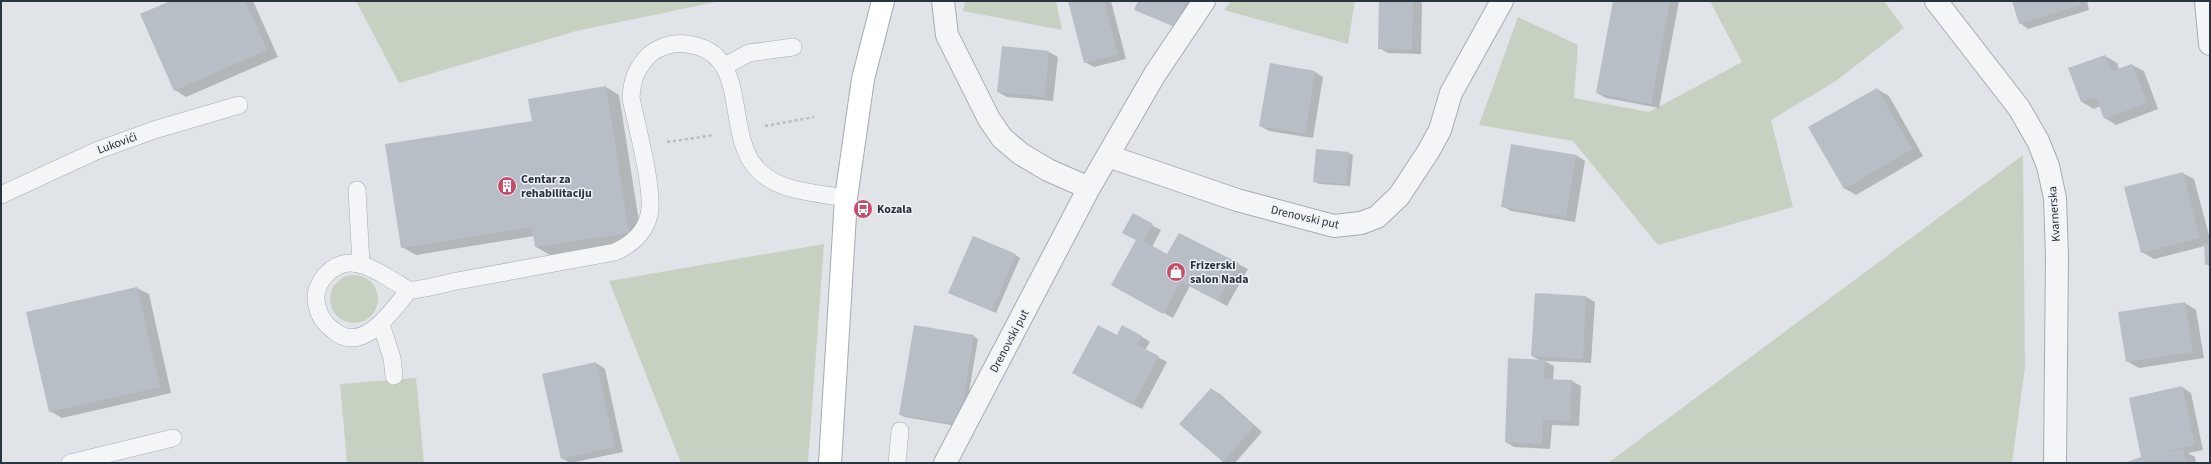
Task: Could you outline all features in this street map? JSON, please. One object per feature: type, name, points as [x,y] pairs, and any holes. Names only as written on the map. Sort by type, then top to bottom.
[{"type":"main road","points":[[830,463],[846,198],[863,79],[883,1]]},
{"type":"street","points":[[943,1],[947,35],[989,119],[1002,138],[1021,154],[1048,170],[1089,188]]},
{"type":"street","name":"Drenovski put","points":[[945,463],[1089,188],[1155,74],[1204,1]]},
{"type":"street","name":"Drenovski put","points":[[1108,156],[1237,200],[1334,226],[1360,223],[1377,217],[1400,196],[1420,165],[1440,130],[1451,93],[1502,1]]},
{"type":"street","name":"Kvarnerska","points":[[1936,1],[2019,108],[2038,141],[2048,166],[2055,198],[2057,256],[2055,463]]},
{"type":"street","points":[[2206,1],[2210,44]]},
{"type":"lane","points":[[409,290],[381,324],[369,333],[359,336],[347,337],[337,333],[329,327],[322,317],[317,305],[316,293],[320,281],[329,272],[341,264],[351,262],[361,264],[409,290],[615,252],[628,246],[636,238],[650,215],[650,196],[632,98],[632,81],[638,68],[650,54],[667,44],[680,43],[697,45],[713,52],[725,66],[730,80],[745,148],[751,162],[760,173],[782,186],[846,198]]},
{"type":"lane","points":[[725,66],[750,53],[793,47]]},
{"type":"lane","name":"Lukovići","points":[[1,195],[96,151],[154,130],[239,105]]},
{"type":"lane","points":[[357,190],[361,264]]},
{"type":"lane","points":[[381,324],[392,358],[394,376]]},
{"type":"lane","points":[[897,463],[900,430]]},
{"type":"lane","points":[[70,463],[173,438]]},
{"type":"path","points":[[761,127],[814,117]]},
{"type":"path","points":[[661,143],[720,134]]},
{"type":"green space","points":[[356,1],[721,1],[576,31],[399,83]]},
{"type":"green space","points":[[965,1],[1056,1],[1062,30],[963,11]]},
{"type":"green space","points":[[1231,1],[1355,1],[1348,44],[1224,10]]},
{"type":"green space","points":[[1710,1],[1884,1],[1904,28],[1836,81],[1771,120],[1793,207],[1658,245],[1573,141],[1479,125],[1518,17],[1578,45],[1574,98],[1649,112],[1742,62]]},
{"type":"green space","points":[[2023,155],[2025,367],[2012,463],[1608,463]]},
{"type":"green space","points":[[824,244],[808,463],[681,463],[609,281]]},
{"type":"green space","points":[[349,275],[359,275],[371,282],[378,294],[378,304],[371,316],[359,323],[349,323],[341,319],[334,312],[330,304],[330,294],[334,286],[341,279]]},
{"type":"green space","points":[[416,378],[424,463],[347,463],[340,384]]},
{"type":"building","points":[[170,1],[245,1],[267,50],[174,91],[140,14]]},
{"type":"building","points":[[1068,1],[1104,1],[1118,54],[1084,63]]},
{"type":"building","points":[[1138,1],[1186,1],[1175,27],[1134,10]]},
{"type":"building","points":[[1379,1],[1413,1],[1412,50],[1378,49]]},
{"type":"building","points":[[1613,1],[1670,1],[1651,104],[1596,93]]},
{"type":"building","points":[[2012,1],[2080,1],[2081,5],[2019,24]]},
{"type":"building","points":[[1002,46],[1049,51],[1045,97],[997,92]]},
{"type":"building","points":[[2105,55],[2112,71],[2132,64],[2147,103],[2104,119],[2096,97],[2081,102],[2068,68]]},
{"type":"building","points":[[1270,63],[1315,71],[1305,134],[1259,126]]},
{"type":"building","name":"Centar za rehabilitaciju","points":[[606,86],[629,233],[535,247],[532,227],[401,248],[385,144],[532,121],[528,99]]},
{"type":"building","points":[[1877,88],[1912,149],[1844,189],[1808,127]]},
{"type":"building","points":[[1511,144],[1576,155],[1566,217],[1501,207]]},
{"type":"building","points":[[1316,149],[1349,152],[1346,184],[1313,182]]},
{"type":"building","points":[[2183,172],[2200,238],[2141,253],[2124,187]]},
{"type":"building","name":"Frizerski salon Nada","points":[[1133,213],[1153,224],[1144,241],[1167,254],[1179,233],[1239,263],[1218,301],[1181,282],[1163,314],[1111,285],[1136,240],[1122,233]]},
{"type":"building","points":[[973,236],[1016,254],[992,311],[948,293]]},
{"type":"building","points":[[2204,244],[2210,244],[2210,264],[2205,265]]},
{"type":"building","points":[[137,287],[160,387],[49,412],[26,312]]},
{"type":"building","points":[[1535,293],[1586,296],[1583,359],[1531,356]]},
{"type":"building","points":[[2185,302],[2193,352],[2126,362],[2118,312]]},
{"type":"building","points":[[914,325],[974,335],[959,425],[899,415]]},
{"type":"building","points":[[1098,325],[1117,335],[1122,325],[1142,336],[1137,345],[1159,356],[1133,405],[1072,373]]},
{"type":"building","points":[[1508,358],[1545,360],[1544,379],[1572,380],[1570,421],[1543,420],[1542,444],[1505,442]]},
{"type":"building","points":[[596,362],[615,447],[561,459],[542,374]]},
{"type":"building","points":[[2182,386],[2195,445],[2158,453],[2183,449],[2186,463],[2124,463],[2141,457],[2129,398]]},
{"type":"building","points":[[1211,388],[1254,426],[1223,462],[1179,424]]},
{"type":"place","name":"Centar za rehabilitaciju","points":[[507,186]]},
{"type":"place","name":"Kozala","points":[[863,209]]},
{"type":"place","name":"Frizerski salon Nada","points":[[1176,272]]}]
